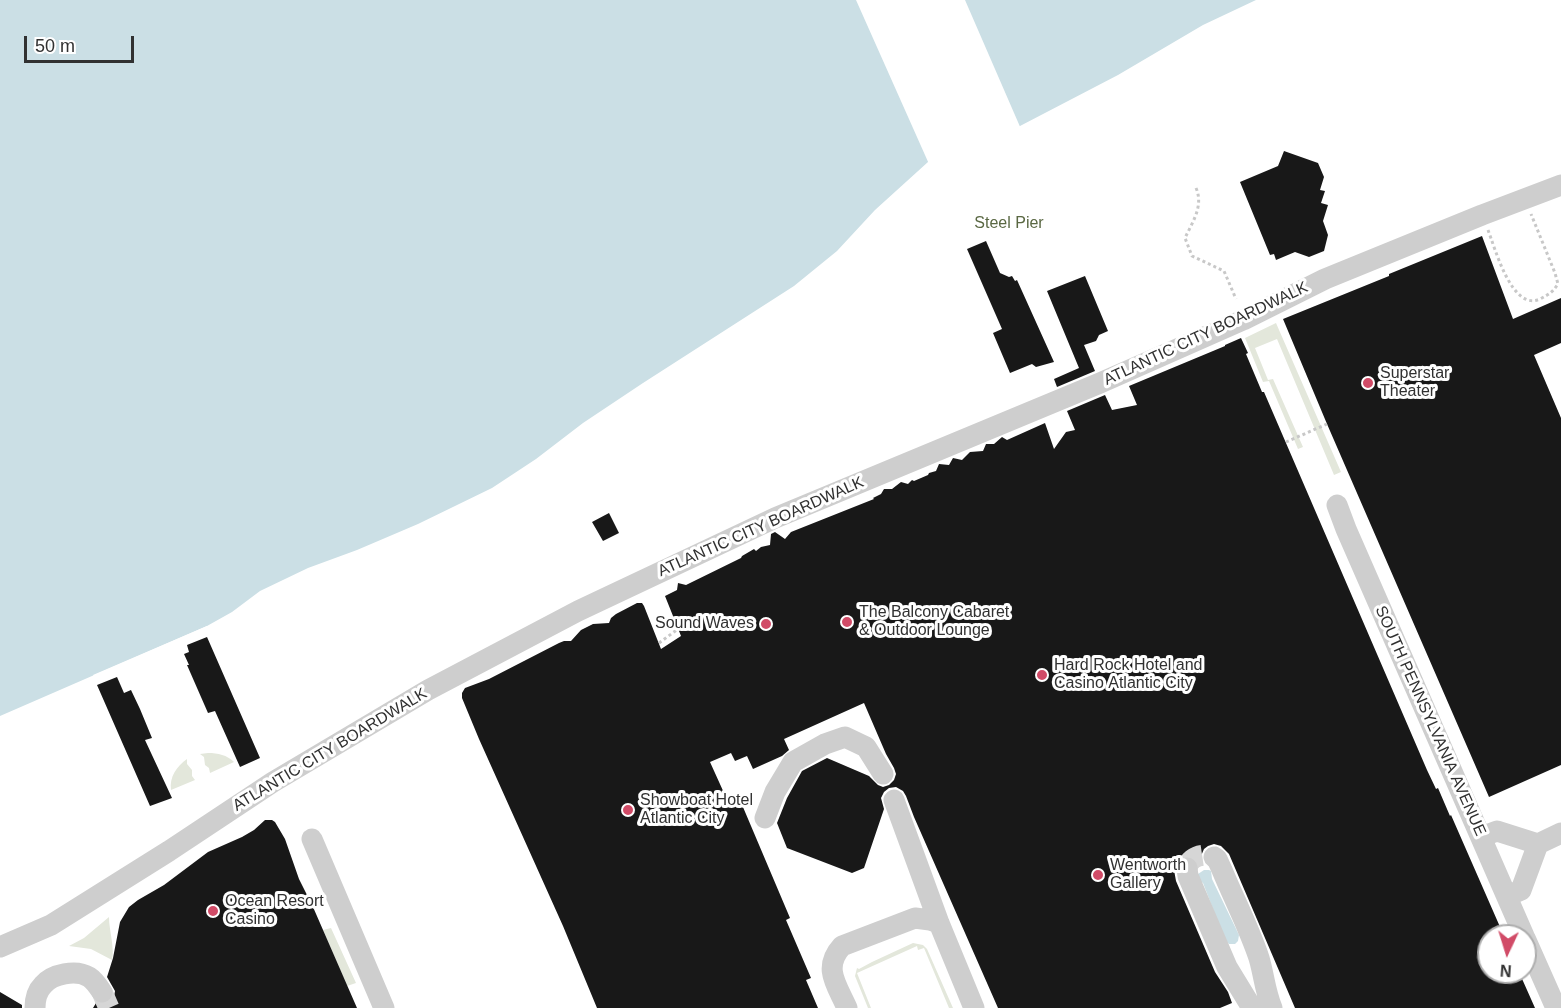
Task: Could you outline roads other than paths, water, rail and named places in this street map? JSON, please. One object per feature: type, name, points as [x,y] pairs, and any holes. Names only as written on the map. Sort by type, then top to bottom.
[{"type":"street","name":"ATLANTIC CITY BOARDWALK","points":[[0,947],[51,925],[273,782],[428,690],[578,611],[775,518],[1100,383],[1243,320],[1325,279],[1561,185]]},
{"type":"street","name":"SOUTH PENNSYLVANIA AVENUE","points":[[1336,505],[1519,924]]},
{"type":"street","points":[[765,818],[775,792],[793,762],[845,736],[866,747],[883,774]]},
{"type":"street","points":[[894,800],[939,923],[974,1008]]},
{"type":"street","points":[[1481,837],[1497,831],[1538,844],[1561,833]]},
{"type":"street","points":[[312,839],[384,1008]]},
{"type":"street","points":[[1507,896],[1521,890],[1538,844]]},
{"type":"street","points":[[1214,857],[1222,870],[1254,946],[1264,976],[1265,991],[1272,1008]]},
{"type":"street","points":[[1187,868],[1188,876],[1227,967],[1251,1008]]},
{"type":"street","points":[[846,1008],[831,972],[835,954],[842,946],[915,918],[939,923]]},
{"type":"street","name":"SOUTH PENNSYLVANIA AVENUE","points":[[1537,964],[1556,1008]]},
{"type":"street","points":[[35,1008],[36,997],[42,986],[62,975],[76,973],[86,975],[102,992]]},
{"type":"street","points":[[1239,988],[1264,976]]},
{"type":"tunnel","points":[[1187,868],[1188,864],[1198,856],[1214,857]]},
{"type":"tunnel","points":[[102,992],[109,1008]]},
{"type":"place","name":"Superstar Theater","points":[[1368,383]]},
{"type":"place","name":"The Balcony Cabaret & Outdoor Lounge","points":[[847,622]]},
{"type":"place","name":"Sound Waves","points":[[766,624]]},
{"type":"place","name":"Hard Rock Hotel and Casino Atlantic City","points":[[1042,675]]},
{"type":"place","name":"Showboat Hotel Atlantic City","points":[[628,810]]},
{"type":"place","name":"Wentworth Gallery","points":[[1098,875]]},
{"type":"place","name":"Ocean Resort Casino","points":[[213,911]]},
{"type":"park label","name":"Steel Pier","points":[[1009,224]]}]
